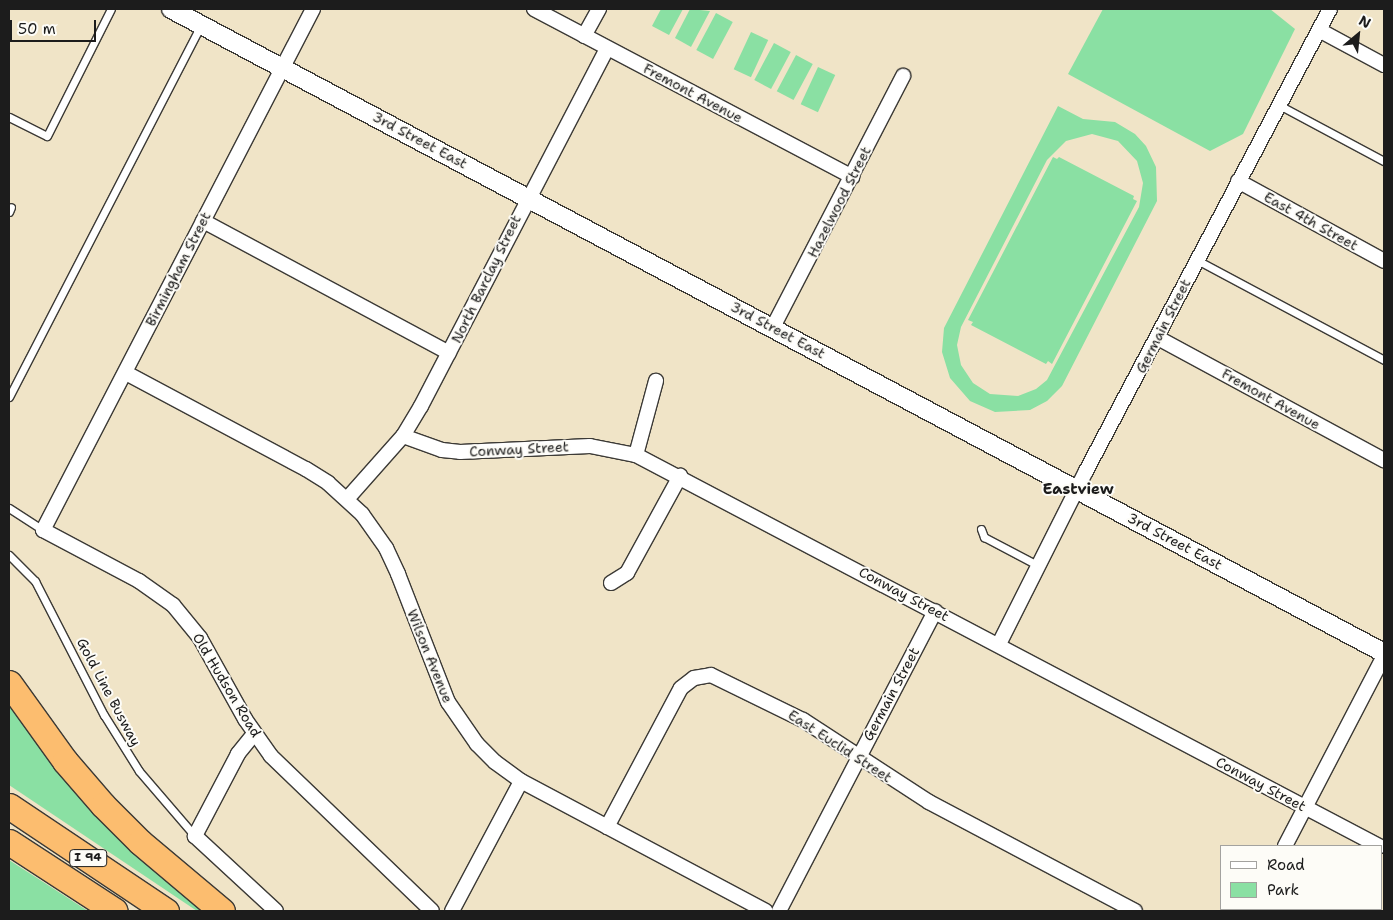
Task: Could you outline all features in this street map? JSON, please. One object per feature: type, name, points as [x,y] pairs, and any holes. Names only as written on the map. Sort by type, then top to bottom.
[{"type":"highway","points":[[9,683],[65,761],[103,804],[140,842],[222,911]]},
{"type":"highway","name":"I 94","points":[[9,806],[166,911]]},
{"type":"highway","name":"I 94","points":[[9,842],[115,911]]},
{"type":"street","name":"3rd Street East","points":[[171,9],[527,196],[1384,654]]},
{"type":"street","name":"Birmingham Street","points":[[43,530],[313,9]]},
{"type":"street","name":"Fremont Avenue","points":[[534,9],[852,177]]},
{"type":"street","points":[[584,36],[599,9]]},
{"type":"street","name":"Germain Street","points":[[999,644],[1197,259],[1330,9]]},
{"type":"street","points":[[1319,30],[1384,65]]},
{"type":"street","name":"North Barclay Street","points":[[347,499],[404,436],[450,353],[527,196],[607,48]]},
{"type":"street","name":"Hazelwood Street","points":[[773,327],[903,76]]},
{"type":"street","name":"East 4th Street","points":[[1238,181],[1384,261]]},
{"type":"street","points":[[203,221],[450,353]]},
{"type":"street","name":"Fremont Avenue","points":[[1158,338],[1384,460]]},
{"type":"street","name":"Wilson Avenue","points":[[126,373],[306,469],[347,499],[386,548],[438,681],[452,709],[477,744],[521,781],[766,911]]},
{"type":"street","points":[[636,454],[656,381]]},
{"type":"street","name":"Conway Street","points":[[404,436],[442,450],[460,452],[590,446],[636,454],[999,644],[1376,845]]},
{"type":"street","points":[[611,583],[627,573],[680,476]]},
{"type":"street","name":"Old Hudson Road","points":[[43,530],[139,580],[173,605],[200,638],[254,734],[298,783],[432,911]]},
{"type":"street","name":"Germain Street","points":[[779,911],[935,611]]},
{"type":"street","points":[[1286,845],[1384,654]]},
{"type":"street","name":"East Euclid Street","points":[[607,826],[676,695],[687,682],[702,675],[726,680],[803,720],[929,802],[1135,911]]},
{"type":"street","points":[[254,734],[238,754],[195,836],[276,911]]},
{"type":"street","points":[[452,911],[521,781]]},
{"type":"lane","points":[[9,117],[47,136],[111,9]]},
{"type":"lane","points":[[9,398],[201,25]]},
{"type":"lane","points":[[1278,104],[1384,161]]},
{"type":"lane","points":[[1197,259],[1384,360]]},
{"type":"lane","points":[[9,508],[43,530]]},
{"type":"lane","points":[[981,529],[984,537],[1039,566]]},
{"type":"lane","name":"Gold Line Busway","points":[[9,555],[35,581],[104,715],[139,772],[195,836]]},
{"type":"green space","points":[[661,9],[683,9],[669,35],[652,26]]},
{"type":"green space","points":[[690,9],[710,11],[691,47],[675,38]]},
{"type":"green space","points":[[1103,9],[1270,9],[1295,29],[1243,134],[1210,151],[1068,74]]},
{"type":"green space","points":[[716,13],[733,22],[713,59],[696,50]]},
{"type":"green space","points":[[751,32],[768,40],[751,77],[734,69]]},
{"type":"green space","points":[[774,43],[791,52],[771,89],[754,80]]},
{"type":"green space","points":[[796,55],[813,64],[794,100],[777,91]]},
{"type":"green space","points":[[818,67],[835,75],[818,112],[801,104]]},
{"type":"green space","points":[[1058,106],[1083,119],[1115,122],[1135,134],[1146,146],[1156,167],[1157,201],[1062,386],[1047,401],[1030,410],[995,412],[970,401],[950,378],[942,352],[944,328]],"holes":[[[1092,134],[1118,141],[1137,161],[1143,183],[1139,207],[1047,380],[1036,389],[1018,396],[990,394],[973,383],[961,365],[957,345],[961,327],[1047,160],[1066,141]]]},
{"type":"green space","points":[[1053,157],[1057,159],[1059,157],[1134,196],[1133,199],[1137,201],[1052,364],[1048,361],[1046,364],[971,325],[973,322],[968,320]]},
{"type":"green space","points":[[9,689],[216,911],[197,911],[9,785]]},
{"type":"green space","points":[[9,860],[37,878],[88,911],[9,911]]},
{"type":"district","name":"Eastview","points":[[1078,490]]}]
